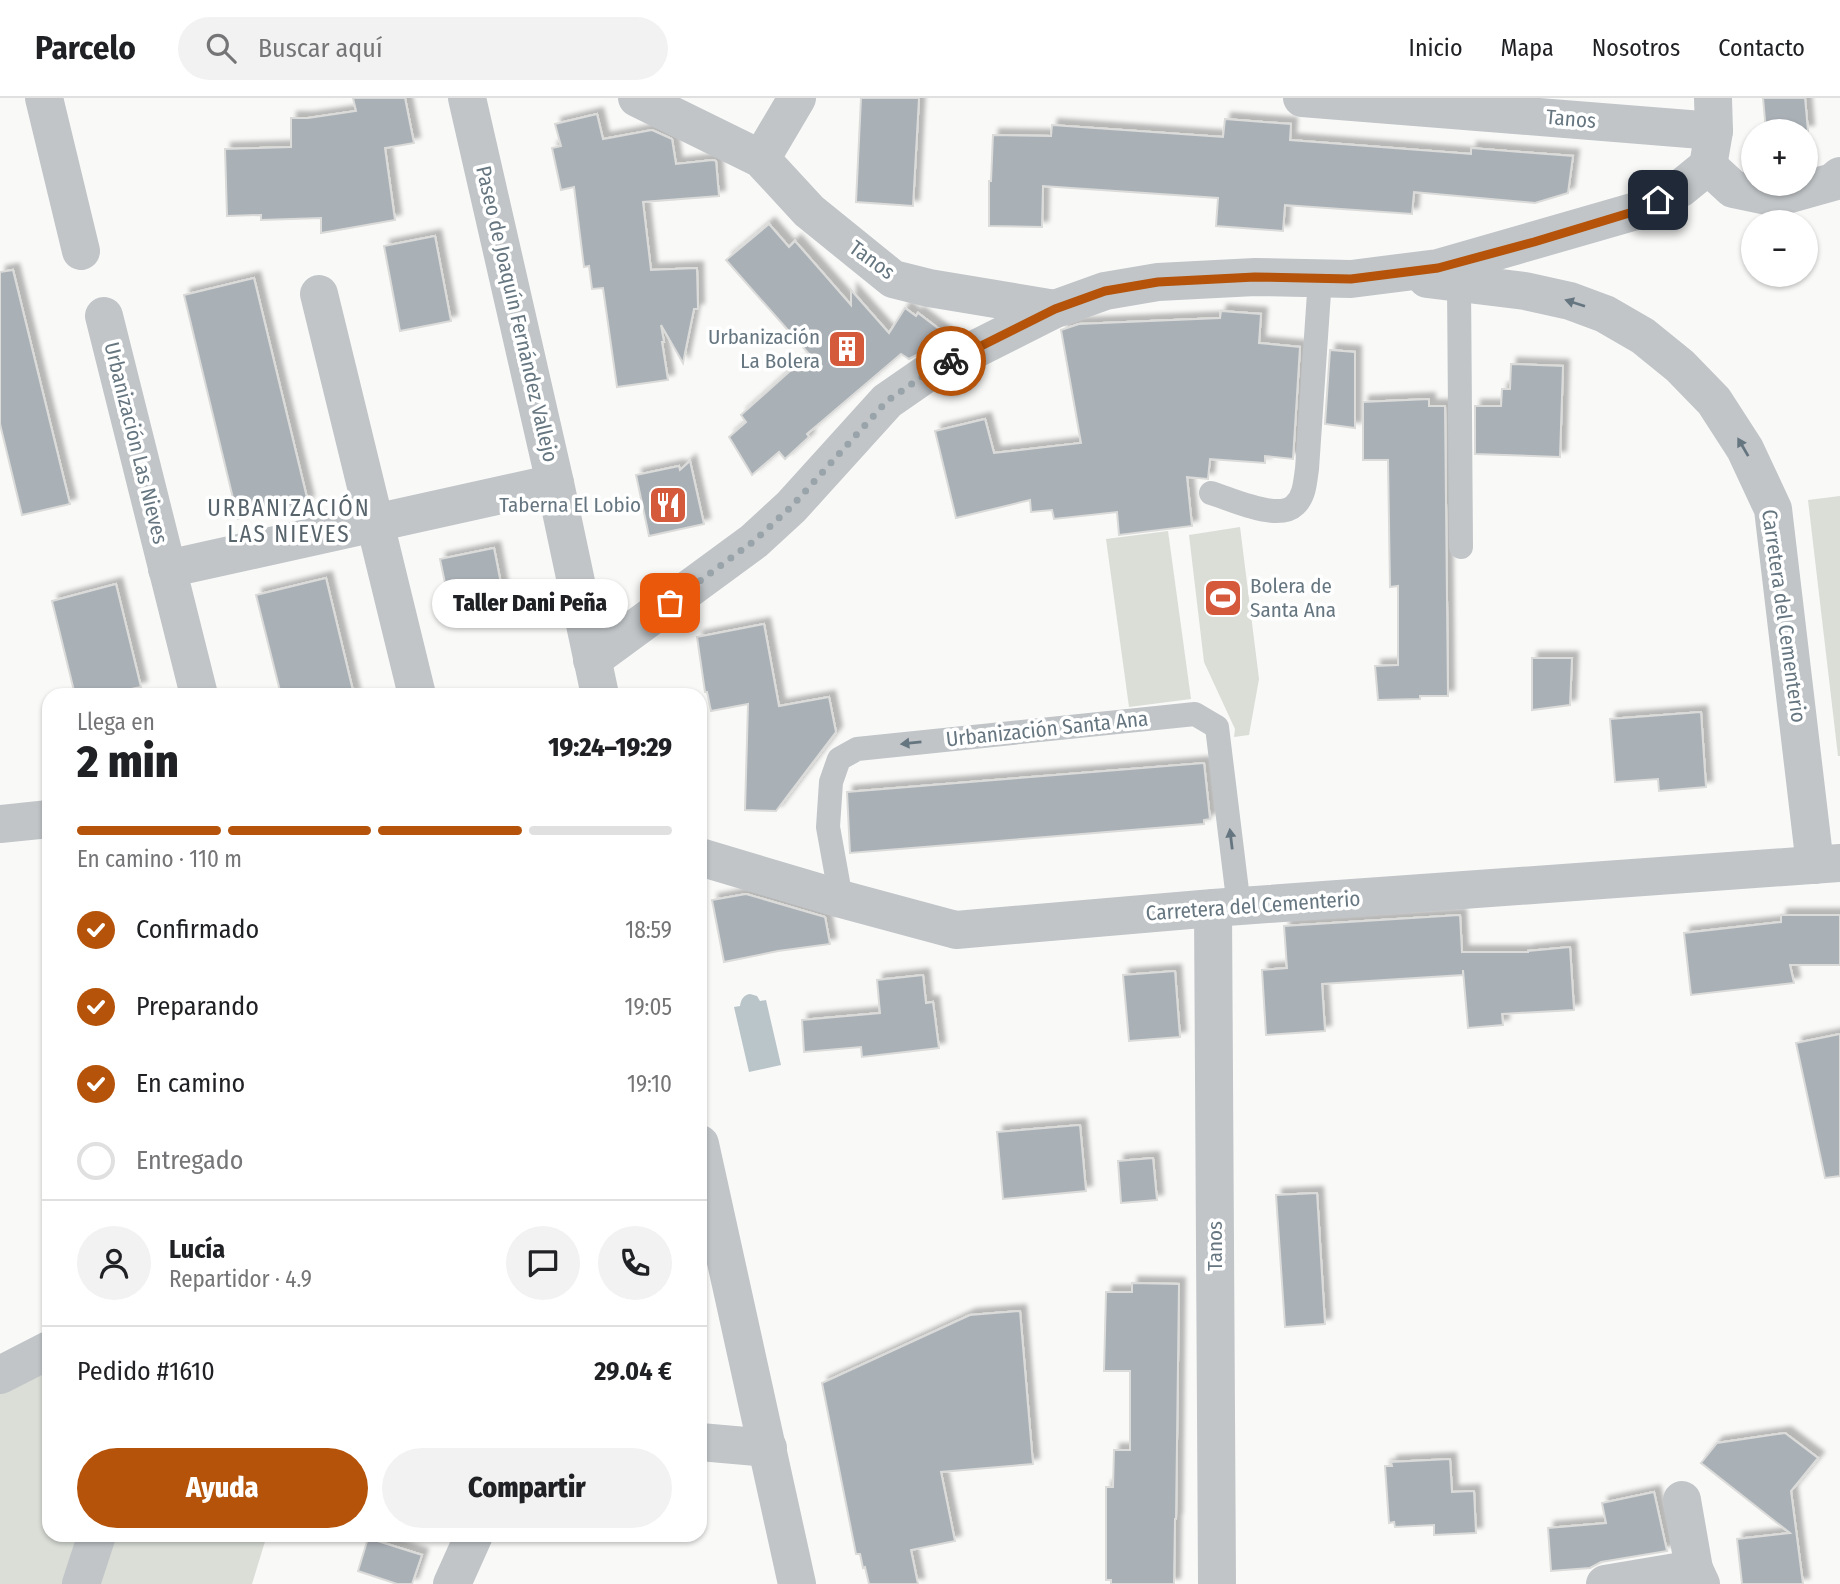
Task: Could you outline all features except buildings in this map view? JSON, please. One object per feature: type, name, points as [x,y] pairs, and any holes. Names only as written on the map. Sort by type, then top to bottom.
[{"type":"street","points":[[44,98],[81,251]]},
{"type":"street","name":"Paseo de Joaquín Fernández Vallejo","points":[[467,98],[555,483],[596,677]]},
{"type":"street","name":"Tanos","points":[[637,98],[761,159],[809,211],[893,279],[929,288],[1055,309]]},
{"type":"street","points":[[761,159],[797,98]]},
{"type":"street","name":"Tanos","points":[[596,677],[791,507],[887,401],[926,374],[1055,309],[1105,291],[1158,282],[1255,277],[1351,279],[1394,275],[1438,268],[1534,242],[1636,211],[1681,188],[1712,131],[1302,98]]},
{"type":"street","points":[[1712,131],[1733,189],[1776,198],[1833,182],[1840,176]]},
{"type":"street","name":"Carretera del Cementerio","points":[[707,859],[956,930],[1226,907],[1828,864],[1773,509],[1745,449],[1714,401],[1680,366],[1643,336],[1605,313],[1570,301],[1525,291],[1394,275]]},
{"type":"street","points":[[318,294],[414,688]]},
{"type":"street","name":"Urbanización Las Nieves","points":[[104,316],[197,688]]},
{"type":"street","name":"Urbanización Las Nieves","points":[[167,569],[555,483]]},
{"type":"street","points":[[0,824],[42,820]]},
{"type":"street","name":"Tanos","points":[[1217,1584],[1226,907]]},
{"type":"street","points":[[707,1175],[797,1584]]},
{"type":"street","points":[[0,1375],[42,1354]]},
{"type":"street","points":[[707,1443],[768,1448]]},
{"type":"street","points":[[1605,1584],[1697,1577],[1682,1500]]},
{"type":"street","points":[[81,1584],[95,1542]]},
{"type":"street","points":[[452,1584],[471,1542]]},
{"type":"lane","points":[[1211,493],[1271,512],[1284,512],[1296,505],[1304,490],[1320,278]]},
{"type":"lane","points":[[1460,283],[1461,547]]},
{"type":"lane","name":"Urbanización Santa Ana","points":[[841,899],[828,827],[831,782],[839,760],[858,749],[1195,715],[1217,727],[1226,907]]},
{"type":"shaded area","points":[[1840,496],[1840,756],[1838,756],[1808,500]]},
{"type":"shaded area","name":"Bolera de Santa Ana","points":[[1240,527],[1259,679],[1249,735],[1234,737],[1235,729],[1204,662],[1189,535]]},
{"type":"shaded area","points":[[1168,531],[1191,699],[1129,707],[1106,539]]},
{"type":"shaded area","points":[[750,994],[757,996],[760,1001],[766,1000],[781,1065],[749,1072],[734,1007],[740,1006],[743,998]]},
{"type":"shaded area","points":[[42,1354],[42,1542],[265,1542],[252,1584],[0,1584],[0,1381]]},
{"type":"way so far","points":[[670,603],[754,541],[791,507],[887,401],[926,374],[951,361]]},
{"type":"place","name":"Urbanización La Bolera","points":[[847,349]]},
{"type":"place","name":"Taberna El Lobio","points":[[668,505]]},
{"type":"place","name":"Bolera de Santa Ana","points":[[1223,598]]},
{"type":"place","name":"Taller Dani Peña","points":[[670,603]]},
{"type":"district","name":"URBANIZACIÓN LAS NIEVES","points":[[289,521]]},
{"type":"route","points":[[951,361],[1055,309],[1105,291],[1158,282],[1255,277],[1351,279],[1438,268],[1636,211],[1658,200]]}]
